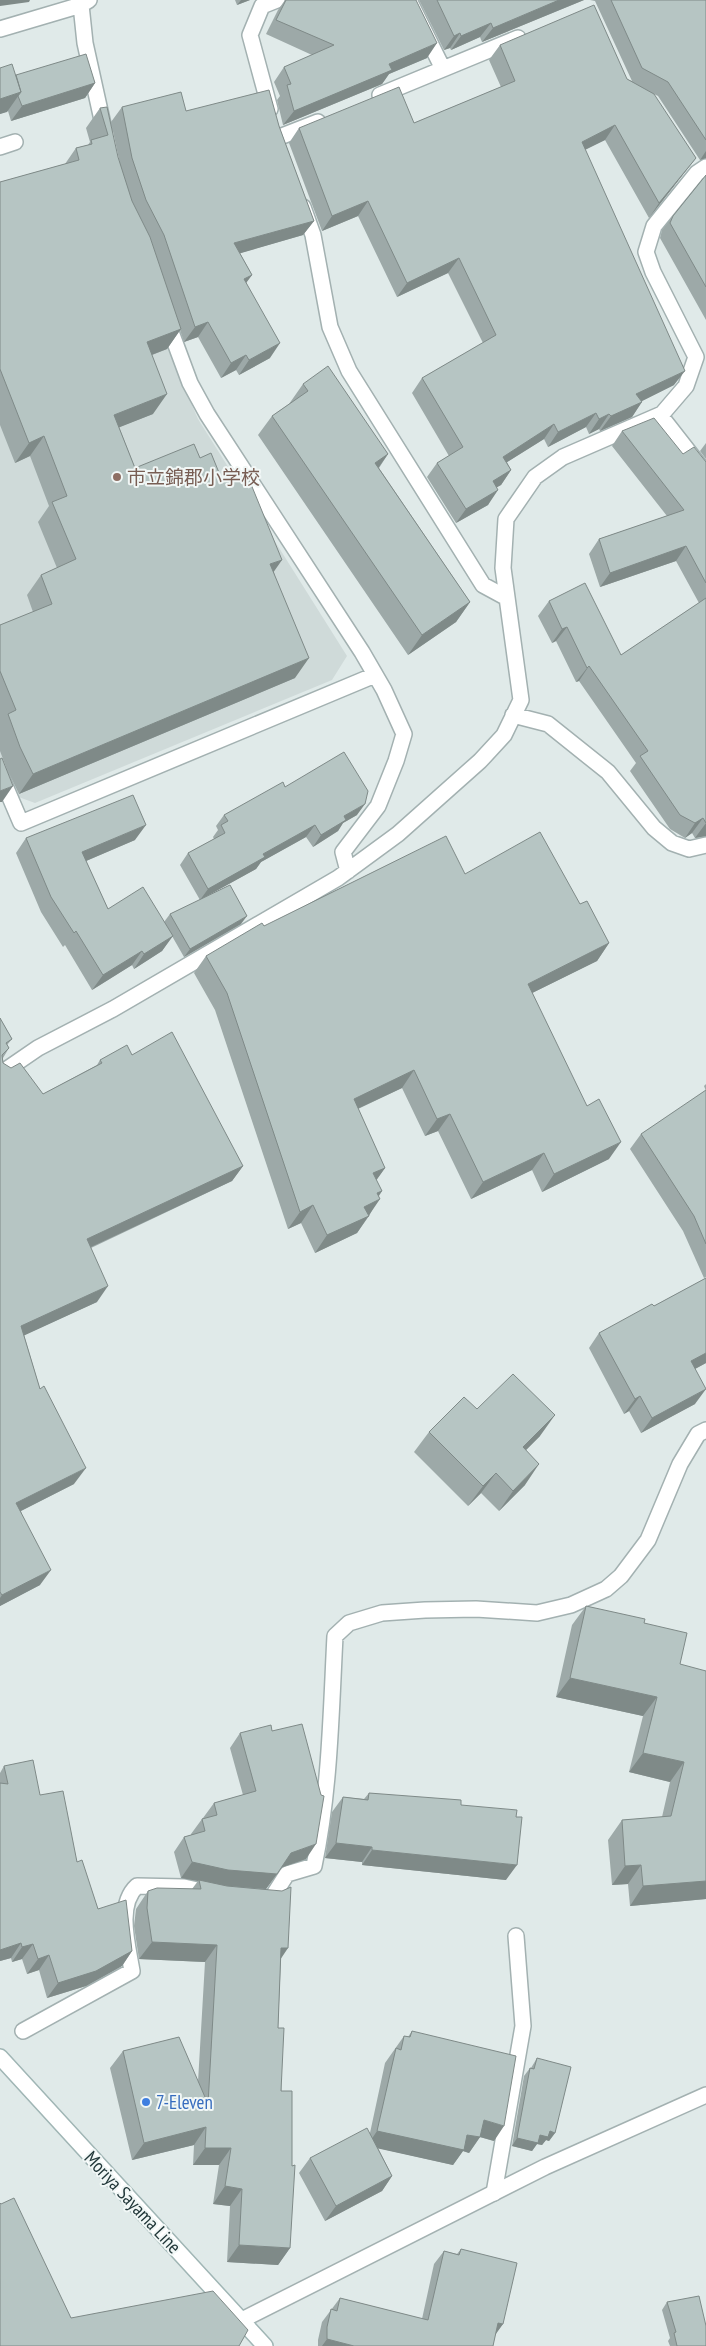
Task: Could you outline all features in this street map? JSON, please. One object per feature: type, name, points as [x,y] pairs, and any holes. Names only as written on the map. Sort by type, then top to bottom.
[{"type":"street","points":[[276,0],[262,6],[250,35],[277,138],[284,156]]},
{"type":"street","points":[[409,0],[443,69]]},
{"type":"street","points":[[0,29],[85,2],[85,43],[107,147]]},
{"type":"street","points":[[370,100],[534,31]]},
{"type":"street","points":[[277,138],[333,115]]},
{"type":"street","points":[[0,147],[15,142]]},
{"type":"street","points":[[0,1074],[38,1048],[113,1009],[348,871],[398,834],[480,761],[504,735],[521,700],[503,568],[506,519],[535,477],[563,457],[660,415],[686,386],[696,357],[653,272],[646,252],[654,226],[701,170],[686,157]]},
{"type":"street","points":[[297,191],[313,235],[330,326],[349,371],[483,585],[507,598]]},
{"type":"street","points":[[162,306],[190,383],[207,414],[375,675],[404,734],[396,761],[378,806],[344,852],[348,871]]},
{"type":"street","points":[[660,415],[706,474]]},
{"type":"street","points":[[0,774],[21,823],[375,675]]},
{"type":"street","points":[[513,715],[548,724],[608,772],[654,828],[672,843],[689,849],[706,845]]},
{"type":"street","points":[[245,1896],[271,1899],[287,1874],[314,1866],[321,1831],[325,1795],[335,1636],[349,1623],[382,1614],[425,1610],[476,1609],[537,1613],[571,1605],[606,1589],[621,1576],[648,1540],[680,1464],[698,1434],[706,1430]]},
{"type":"street","points":[[23,2031],[132,1971],[125,1922],[130,1893],[137,1886],[184,1887],[226,1895]]},
{"type":"street","points":[[494,2193],[523,2026],[516,1936]]},
{"type":"street","name":"Moriya Sayama Line","points":[[0,2057],[265,2346]]},
{"type":"street","points":[[242,2320],[545,2166],[706,2095]]},
{"type":"shaded area","name":"市立錦郡小学校","points":[[111,218],[198,419],[347,656],[332,680],[35,803],[13,795],[0,760],[0,248]]},
{"type":"building","points":[[286,0],[416,0],[437,43],[389,64],[392,70],[294,111],[287,85],[291,84],[284,67],[334,45],[276,20]]},
{"type":"building","points":[[437,0],[559,0],[493,28],[491,23],[461,36],[460,33],[454,36]]},
{"type":"building","points":[[611,0],[706,0],[706,140],[668,82],[642,68]]},
{"type":"building","points":[[594,5],[627,79],[654,94],[696,158],[659,203],[615,125],[582,142],[685,371],[636,394],[642,402],[611,416],[609,414],[599,419],[596,413],[558,432],[554,424],[503,457],[511,470],[493,481],[498,490],[466,509],[437,463],[463,447],[422,378],[496,335],[459,258],[407,283],[368,201],[332,216],[299,128],[399,87],[414,123],[515,81],[500,45]]},
{"type":"building","points":[[86,54],[95,83],[22,106],[18,96],[21,92],[16,75]]},
{"type":"building","points":[[12,64],[21,92],[0,99],[0,68]]},
{"type":"building","points":[[269,90],[279,126],[314,221],[234,243],[252,275],[244,279],[280,343],[249,360],[246,355],[231,363],[208,322],[195,327],[164,235],[146,200],[132,158],[122,107],[181,92],[186,111]]},
{"type":"building","name":"市立錦郡小学校","points":[[107,107],[118,157],[132,201],[150,237],[181,329],[147,342],[167,394],[114,415],[135,468],[194,444],[200,458],[211,453],[222,480],[246,472],[282,560],[270,564],[309,658],[33,774],[20,747],[8,714],[16,710],[0,671],[0,625],[52,604],[41,575],[76,559],[52,502],[67,496],[44,436],[29,443],[0,369],[0,182],[79,160],[76,148],[92,144],[91,140],[108,135],[100,108]]},
{"type":"building","points":[[706,175],[706,287],[670,223],[673,216]]},
{"type":"building","points":[[328,366],[388,454],[375,463],[470,602],[422,635],[272,416],[308,391],[303,384]]},
{"type":"building","points":[[654,418],[683,454],[694,447],[706,462],[706,583],[686,546],[610,573],[599,539],[684,510],[622,431]]},
{"type":"building","points":[[585,583],[621,655],[706,598],[706,823],[703,818],[695,823],[680,815],[640,756],[648,751],[589,666],[587,668],[567,627],[562,629],[549,601]]},
{"type":"building","points":[[344,752],[368,791],[365,804],[344,816],[346,820],[321,835],[315,825],[263,854],[265,857],[208,889],[188,853],[225,833],[221,825],[228,821],[224,815],[283,782],[285,787]]},
{"type":"building","points":[[2,758],[13,786],[0,791],[0,759]]},
{"type":"building","points":[[133,795],[146,825],[82,852],[108,909],[143,887],[173,936],[144,954],[142,951],[103,975],[76,931],[74,933],[51,897],[26,838]]},
{"type":"building","points":[[540,832],[580,904],[587,901],[609,943],[528,984],[587,1106],[599,1099],[621,1142],[554,1174],[544,1153],[483,1182],[450,1114],[437,1119],[414,1070],[354,1099],[385,1168],[373,1173],[382,1191],[377,1193],[380,1199],[364,1207],[369,1216],[327,1235],[313,1205],[300,1212],[227,993],[206,956],[262,923],[264,926],[446,836],[465,874]]},
{"type":"building","points":[[230,885],[247,916],[190,949],[170,914]]},
{"type":"building","points":[[0,1018],[12,1039],[6,1043],[9,1048],[2,1055],[3,1063],[11,1068],[20,1063],[43,1094],[102,1063],[100,1060],[127,1045],[132,1055],[172,1032],[243,1166],[87,1239],[108,1286],[21,1326],[40,1389],[44,1386],[86,1468],[16,1503],[51,1570],[2,1595],[0,1592]]},
{"type":"building","points":[[706,1090],[706,1244],[694,1216],[641,1134]]},
{"type":"building","points":[[706,1278],[706,1353],[691,1361],[706,1389],[652,1418],[640,1396],[635,1399],[599,1333],[652,1304],[654,1306]]},
{"type":"building","points":[[513,1374],[555,1415],[523,1447],[539,1464],[513,1491],[496,1473],[483,1486],[429,1432],[464,1397],[477,1409]]},
{"type":"building","points":[[586,1606],[645,1619],[644,1623],[687,1633],[680,1664],[706,1671],[706,1881],[643,1886],[641,1865],[625,1866],[622,1820],[671,1816],[684,1762],[643,1753],[657,1697],[570,1678]]},
{"type":"building","points":[[302,1724],[321,1795],[324,1796],[316,1844],[291,1853],[277,1874],[228,1870],[192,1862],[184,1837],[205,1831],[202,1819],[217,1815],[214,1803],[256,1791],[240,1733],[271,1725],[272,1731]]},
{"type":"building","points":[[33,1760],[40,1795],[63,1791],[77,1862],[82,1860],[98,1909],[126,1900],[132,1951],[96,1971],[58,1983],[49,1955],[38,1959],[33,1944],[22,1947],[21,1943],[0,1950],[0,1783],[8,1784],[4,1766]]},
{"type":"building","points":[[369,1793],[461,1800],[461,1805],[517,1810],[516,1817],[522,1817],[517,1865],[372,1850],[372,1847],[336,1843],[343,1797],[368,1800]]},
{"type":"building","points":[[199,1880],[227,1886],[282,1891],[291,1887],[288,1948],[281,1948],[278,2028],[284,2028],[281,2091],[292,2091],[292,2166],[295,2165],[290,2248],[239,2245],[242,2189],[225,2186],[231,2148],[205,2148],[206,2127],[144,2143],[123,2051],[179,2037],[208,2104],[217,1945],[152,1942],[147,1908],[148,1891],[157,1888],[201,1889]]},
{"type":"building","points":[[412,2031],[516,2056],[504,2126],[484,2120],[480,2137],[467,2135],[464,2150],[377,2131],[396,2048],[401,2050],[404,2036],[410,2037]]},
{"type":"building","points":[[537,2058],[571,2067],[555,2133],[550,2131],[548,2137],[540,2135],[538,2143],[517,2138],[530,2068],[534,2069]]},
{"type":"building","points":[[367,2128],[392,2176],[336,2206],[310,2158]]},
{"type":"building","points":[[14,2198],[71,2318],[213,2291],[248,2330],[239,2346],[0,2346],[0,2203]]},
{"type":"building","points":[[461,2249],[517,2263],[503,2324],[498,2323],[493,2346],[354,2346],[327,2339],[327,2327],[331,2309],[337,2311],[340,2298],[428,2320],[444,2251],[459,2255]]},
{"type":"building","points":[[699,2296],[706,2326],[706,2346],[677,2346],[674,2333],[676,2332],[667,2302]]},
{"type":"place","name":"市立錦郡小学校","points":[[117,477]]},
{"type":"place","name":"7-Eleven","points":[[146,2102]]}]
